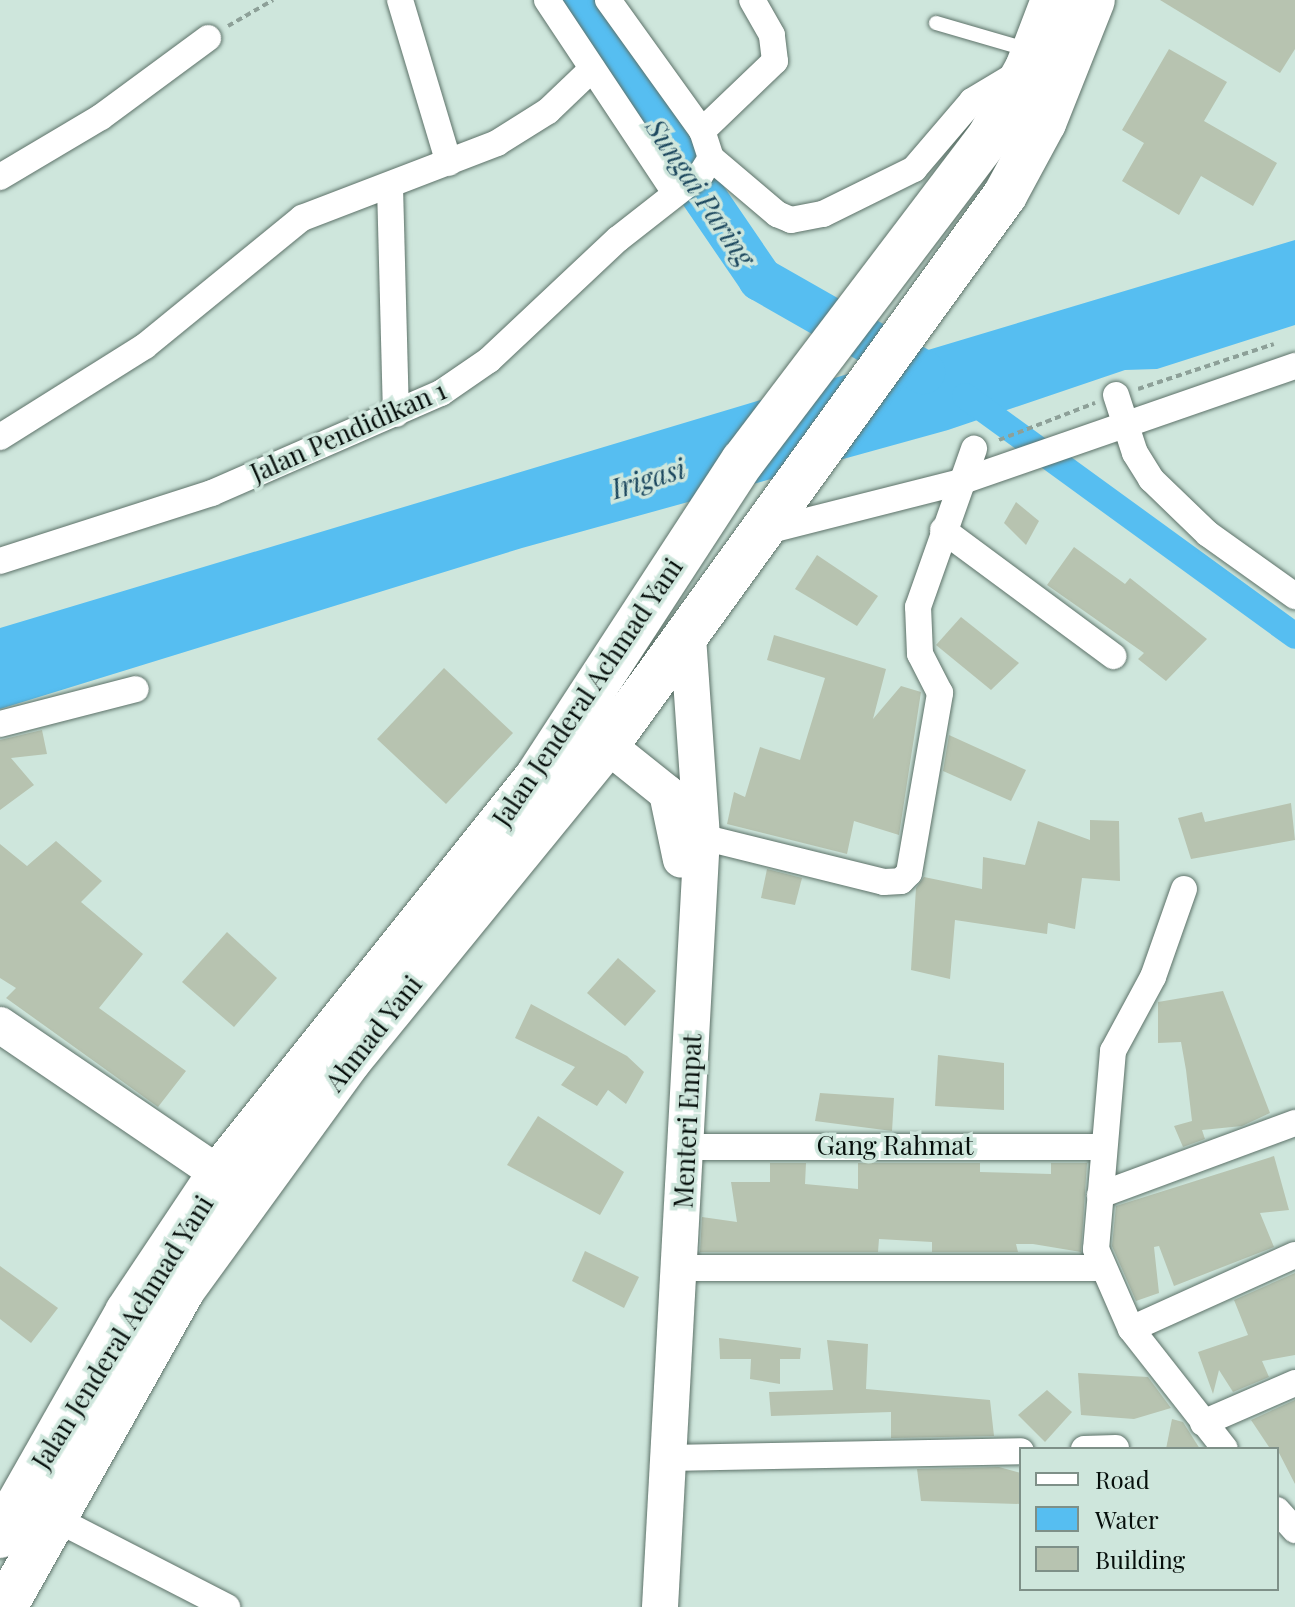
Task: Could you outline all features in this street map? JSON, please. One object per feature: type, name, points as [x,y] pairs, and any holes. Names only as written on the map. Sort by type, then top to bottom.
[{"type":"highway","name":"Jalan Jenderal Achmad Yani","points":[[435,931],[743,461],[859,304],[989,137],[1030,60],[1053,0]]},
{"type":"highway","name":"Ahmad Yani","points":[[5,1607],[17,1514],[182,1291],[392,984],[435,931],[607,745],[792,493],[1023,164],[1093,0]]},
{"type":"highway","name":"Jalan Jenderal Achmad Yani","points":[[17,1514],[127,1312],[219,1174],[392,984]]},
{"type":"street","points":[[400,0],[449,163]]},
{"type":"street","points":[[547,0],[592,69],[693,178],[791,220],[823,214],[914,169],[983,91],[1030,60]]},
{"type":"street","points":[[608,0],[702,131]]},
{"type":"street","points":[[693,178],[702,131],[775,61],[772,35],[752,0]]},
{"type":"street","points":[[0,177],[101,117],[208,38]]},
{"type":"street","points":[[0,437],[145,346],[302,218],[449,163],[548,111],[592,69]]},
{"type":"street","name":"Jalan Pendidikan 1","points":[[0,561],[212,493],[396,414],[489,360],[693,178]]},
{"type":"street","points":[[390,186],[396,414]]},
{"type":"street","points":[[763,532],[960,482],[1295,366]]},
{"type":"street","points":[[1116,395],[1135,453],[1171,501],[1295,596]]},
{"type":"street","points":[[607,745],[645,770],[667,793],[689,826],[884,882],[901,881],[909,873],[940,693],[920,654],[917,619],[943,530],[974,449]]},
{"type":"street","points":[[943,530],[1113,656]]},
{"type":"street","name":"Menteri Empat","points":[[635,1607],[651,1558],[668,1284],[689,826],[688,635]]},
{"type":"street","points":[[0,724],[136,689]]},
{"type":"street","points":[[1184,889],[1153,977],[1113,1051],[1096,1249],[1131,1329],[1223,1447]]},
{"type":"street","points":[[0,1025],[219,1174]]},
{"type":"street","points":[[1100,1195],[1295,1123]]},
{"type":"street","name":"Gang Rahmat","points":[[674,1147],[1104,1147]]},
{"type":"street","points":[[1131,1329],[1295,1255]]},
{"type":"street","points":[[668,1284],[1103,1268]]},
{"type":"street","points":[[1203,1423],[1295,1383]]},
{"type":"street","points":[[658,1456],[1019,1451]]},
{"type":"street","points":[[17,1514],[227,1607]]},
{"type":"street","name":"Menteri Empat","points":[[651,1558],[660,1607]]},
{"type":"lane","points":[[936,23],[1030,60]]},
{"type":"path","points":[[208,38],[273,0]]},
{"type":"water","name":"Irigasi","points":[[1295,240],[1295,325],[1157,369],[1125,370],[948,430],[522,548],[0,709],[0,628]]},
{"type":"building","points":[[1160,0],[1295,0],[1295,49],[1280,73]]},
{"type":"building","points":[[1169,49],[1227,82],[1204,121],[1277,163],[1253,206],[1201,176],[1179,215],[1122,181],[1144,143],[1122,130]]},
{"type":"building","points":[[1016,502],[1039,521],[1026,545],[1004,523]]},
{"type":"building","points":[[1074,547],[1125,584],[1130,578],[1207,639],[1166,681],[1138,659],[1144,653],[1047,585]]},
{"type":"building","points":[[817,555],[878,596],[857,626],[795,589]]},
{"type":"building","points":[[961,617],[1019,663],[991,690],[936,645]]},
{"type":"building","points":[[774,635],[886,669],[873,719],[901,686],[921,692],[899,835],[854,821],[847,854],[727,824],[734,792],[745,797],[760,747],[800,760],[825,678],[767,660]]},
{"type":"building","points":[[444,668],[513,733],[446,804],[377,739]]},
{"type":"building","points":[[42,730],[47,754],[11,758],[34,785],[0,810],[0,740]]},
{"type":"building","points":[[949,735],[1026,770],[1011,801],[943,771]]},
{"type":"building","points":[[1291,803],[1295,840],[1191,859],[1178,818],[1202,812],[1205,822]]},
{"type":"building","points":[[1090,820],[1119,821],[1120,881],[1082,878],[1075,929],[1048,923],[1047,934],[955,920],[950,979],[911,970],[916,888],[924,877],[982,889],[983,857],[1025,865],[1038,821],[1090,840]]},
{"type":"building","points":[[56,841],[102,881],[81,902],[143,954],[99,1008],[186,1071],[158,1107],[6,998],[16,988],[0,978],[0,844],[27,866]]},
{"type":"building","points":[[767,869],[802,878],[795,905],[761,898]]},
{"type":"building","points":[[227,932],[277,978],[234,1027],[182,982]]},
{"type":"building","points":[[618,958],[656,991],[625,1026],[587,993]]},
{"type":"building","points":[[1223,991],[1270,1113],[1242,1126],[1202,1130],[1205,1139],[1183,1147],[1174,1126],[1192,1121],[1186,1070],[1181,1042],[1158,1043],[1158,1002]]},
{"type":"building","points":[[531,1004],[627,1056],[644,1072],[626,1104],[608,1090],[597,1106],[561,1085],[575,1067],[515,1038]]},
{"type":"building","points":[[938,1055],[1004,1063],[1004,1110],[935,1106]]},
{"type":"building","points":[[820,1093],[894,1098],[892,1131],[815,1121]]},
{"type":"building","points":[[538,1116],[624,1172],[600,1215],[507,1165]]},
{"type":"building","points":[[1274,1156],[1289,1210],[1260,1213],[1274,1247],[1174,1286],[1159,1246],[1154,1247],[1159,1293],[1136,1301],[1112,1246],[1116,1206]]},
{"type":"building","points":[[770,1163],[806,1163],[805,1184],[858,1189],[858,1163],[980,1163],[980,1172],[1051,1174],[1051,1163],[1087,1163],[1081,1252],[1016,1244],[1018,1252],[932,1252],[932,1242],[879,1239],[878,1252],[700,1252],[702,1217],[737,1222],[731,1182],[770,1182]]},
{"type":"building","points":[[585,1251],[639,1277],[624,1308],[572,1281]]},
{"type":"building","points":[[0,1266],[58,1308],[31,1343],[0,1319]]},
{"type":"building","points":[[1295,1273],[1295,1355],[1262,1361],[1269,1377],[1233,1392],[1219,1370],[1213,1394],[1198,1352],[1248,1335],[1234,1300]]},
{"type":"building","points":[[719,1338],[801,1348],[800,1359],[780,1359],[780,1384],[750,1379],[751,1359],[720,1359]]},
{"type":"building","points":[[827,1340],[868,1344],[866,1389],[990,1400],[994,1436],[891,1438],[891,1412],[771,1416],[769,1392],[833,1390]]},
{"type":"building","points":[[1078,1373],[1148,1377],[1171,1408],[1134,1419],[1081,1415]]},
{"type":"building","points":[[1047,1390],[1072,1412],[1045,1442],[1018,1415]]},
{"type":"building","points":[[1295,1400],[1295,1484],[1279,1447],[1269,1447],[1251,1420]]},
{"type":"building","points":[[1172,1419],[1183,1422],[1199,1447],[1166,1447]]},
{"type":"building","points":[[999,1467],[1019,1472],[1019,1504],[921,1501],[917,1469]]},
{"type":"waterway","name":"Sungai Paring","points":[[570,0],[760,279],[923,372]]},
{"type":"waterway","points":[[965,396],[1295,636]]}]
